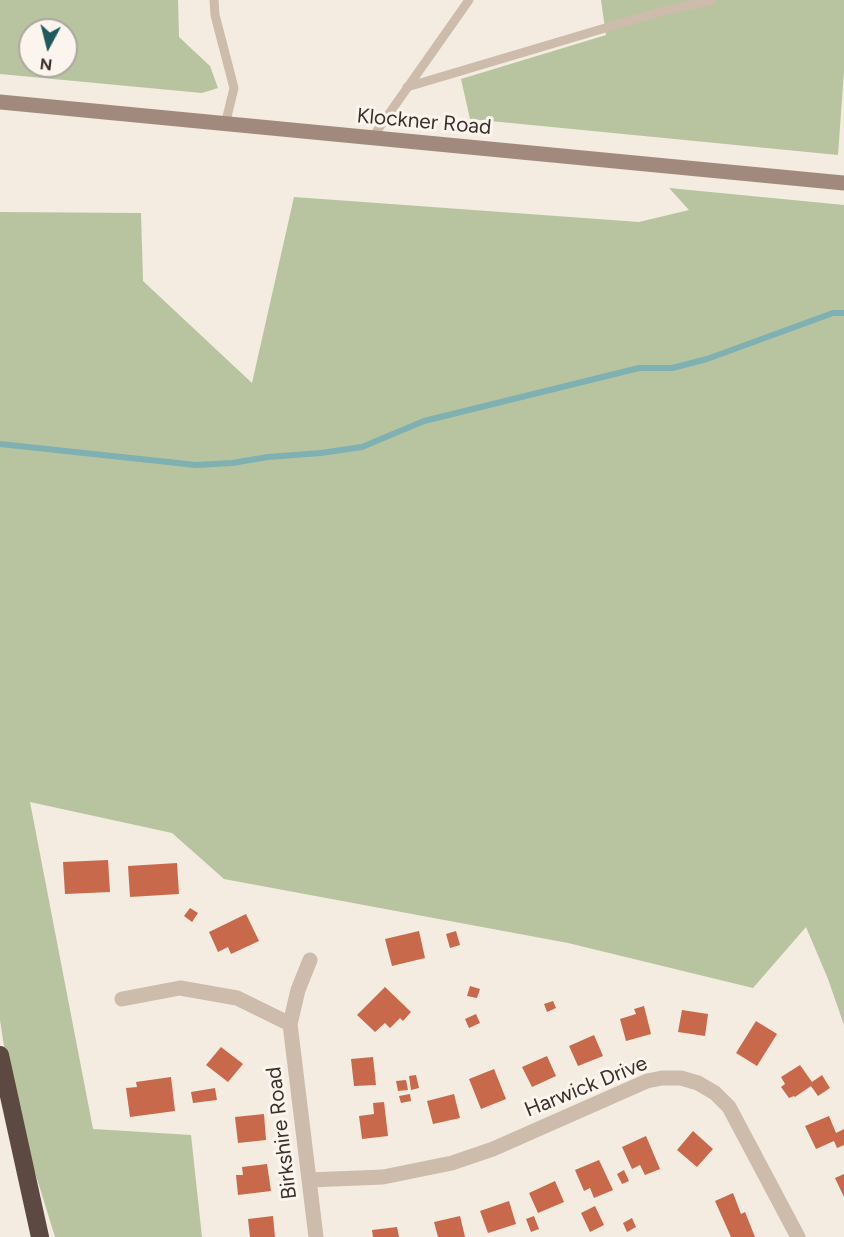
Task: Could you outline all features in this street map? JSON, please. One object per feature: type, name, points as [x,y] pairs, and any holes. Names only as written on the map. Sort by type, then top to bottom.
[{"type":"highway","points":[[0,1055],[40,1237]]},
{"type":"main road","name":"Klockner Road","points":[[0,102],[844,183]]},
{"type":"street","name":"Birkshire Road","points":[[310,960],[298,990],[290,1024],[316,1237]]},
{"type":"street","points":[[122,999],[180,988],[237,998],[290,1024]]},
{"type":"street","name":"Harwick Drive","points":[[309,1180],[384,1177],[452,1163],[493,1149],[647,1081],[681,1078],[698,1083],[715,1093],[729,1107],[798,1237]]},
{"type":"lane","points":[[214,0],[214,15],[234,88],[225,124]]},
{"type":"lane","points":[[372,138],[469,0]]},
{"type":"lane","points":[[407,87],[659,12],[712,0]]},
{"type":"green space","points":[[0,0],[178,0],[179,37],[210,66],[218,88],[202,93],[43,78],[78,78],[78,18],[18,18],[18,76],[0,74]]},
{"type":"green space","points":[[601,0],[844,0],[844,71],[838,155],[470,119],[461,79],[606,35]]},
{"type":"green space","points":[[669,188],[844,205],[844,1025],[806,927],[753,988],[568,943],[224,879],[172,833],[30,802],[93,1129],[191,1135],[202,1237],[55,1237],[12,1098],[0,1020],[0,212],[141,213],[143,281],[252,383],[294,197],[639,222],[689,210]]},
{"type":"building","points":[[108,860],[110,892],[65,894],[63,862]]},
{"type":"building","points":[[177,863],[179,894],[130,897],[128,866]]},
{"type":"building","points":[[190,908],[198,913],[192,922],[184,916]]},
{"type":"building","points":[[246,914],[259,941],[231,954],[228,947],[218,952],[209,932]]},
{"type":"building","points":[[419,931],[425,958],[392,966],[385,939]]},
{"type":"building","points":[[456,931],[460,945],[450,948],[446,934]]},
{"type":"building","points":[[470,986],[480,989],[477,998],[467,996]]},
{"type":"building","points":[[385,987],[411,1012],[403,1021],[400,1018],[390,1028],[385,1023],[375,1032],[357,1015]]},
{"type":"building","points":[[553,1001],[556,1008],[547,1012],[544,1004]]},
{"type":"building","points":[[644,1006],[651,1034],[626,1041],[620,1019],[636,1014],[634,1009]]},
{"type":"building","points":[[682,1010],[708,1014],[705,1036],[678,1032]]},
{"type":"building","points":[[476,1014],[480,1023],[469,1028],[465,1019]]},
{"type":"building","points":[[756,1021],[777,1034],[757,1066],[736,1053]]},
{"type":"building","points":[[594,1035],[603,1056],[578,1066],[569,1046]]},
{"type":"building","points":[[221,1047],[243,1064],[228,1082],[206,1065]]},
{"type":"building","points":[[547,1056],[556,1076],[532,1087],[522,1067]]},
{"type":"building","points":[[373,1057],[376,1085],[354,1086],[351,1059]]},
{"type":"building","points":[[800,1065],[812,1082],[822,1075],[830,1088],[818,1096],[811,1086],[795,1097],[789,1098],[781,1087],[785,1084],[781,1077]]},
{"type":"building","points":[[494,1069],[506,1099],[481,1109],[469,1079]]},
{"type":"building","points":[[416,1075],[419,1088],[411,1090],[409,1076]]},
{"type":"building","points":[[171,1077],[175,1111],[130,1117],[126,1088],[137,1087],[136,1082]]},
{"type":"building","points":[[406,1080],[408,1090],[398,1091],[396,1081]]},
{"type":"building","points":[[215,1088],[217,1100],[193,1103],[191,1092]]},
{"type":"building","points":[[410,1094],[411,1101],[401,1103],[399,1096]]},
{"type":"building","points":[[454,1094],[460,1118],[433,1124],[427,1101]]},
{"type":"building","points":[[384,1102],[388,1136],[362,1139],[359,1116],[374,1114],[373,1103]]},
{"type":"building","points":[[264,1114],[266,1140],[238,1143],[235,1117]]},
{"type":"building","points":[[829,1116],[836,1133],[844,1129],[844,1145],[837,1148],[834,1141],[816,1149],[805,1126]]},
{"type":"building","points":[[693,1131],[713,1149],[697,1167],[677,1150]]},
{"type":"building","points":[[646,1136],[660,1169],[645,1175],[640,1165],[632,1169],[622,1147]]},
{"type":"building","points":[[599,1160],[613,1190],[594,1198],[590,1188],[584,1191],[575,1170]]},
{"type":"building","points":[[267,1164],[271,1191],[238,1195],[236,1175],[243,1175],[242,1167]]},
{"type":"building","points":[[624,1170],[629,1181],[622,1184],[617,1174]]},
{"type":"building","points":[[844,1174],[844,1197],[835,1178]]},
{"type":"building","points":[[555,1181],[564,1202],[538,1213],[529,1193]]},
{"type":"building","points":[[733,1193],[741,1214],[745,1212],[755,1237],[731,1237],[715,1201]]},
{"type":"building","points":[[509,1201],[516,1224],[488,1233],[480,1211]]},
{"type":"building","points":[[595,1206],[604,1225],[590,1232],[581,1213]]},
{"type":"building","points":[[273,1216],[275,1237],[250,1237],[248,1219]]},
{"type":"building","points":[[460,1216],[465,1237],[438,1237],[434,1222]]},
{"type":"building","points":[[534,1216],[539,1229],[531,1232],[526,1219]]},
{"type":"building","points":[[632,1218],[636,1227],[627,1232],[623,1223]]},
{"type":"building","points":[[397,1227],[399,1237],[373,1237],[372,1230]]},
{"type":"waterway","points":[[0,444],[196,465],[232,463],[362,447],[424,421],[639,368],[672,368],[707,359],[833,313],[844,313]]}]
